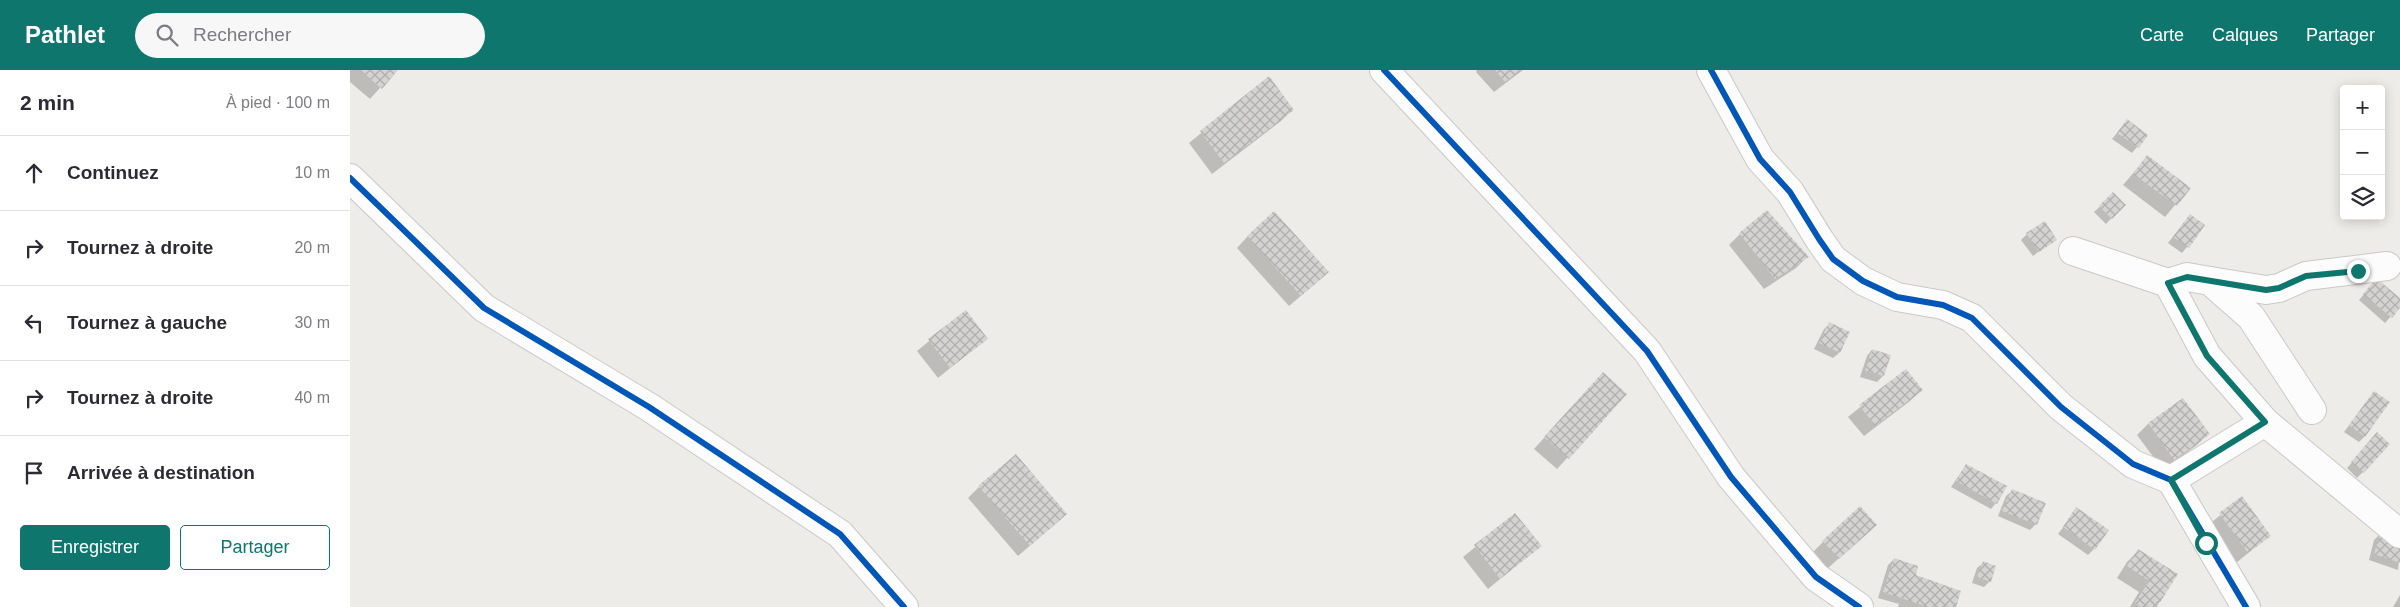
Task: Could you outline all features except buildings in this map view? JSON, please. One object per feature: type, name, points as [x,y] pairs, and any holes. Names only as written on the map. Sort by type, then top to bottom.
[{"type":"street","points":[[1384,70],[1647,351],[1731,477],[1816,576],[1859,607]]},
{"type":"street","points":[[1711,70],[1760,159],[1790,192],[1818,239],[1833,259],[1863,282],[1897,297],[1943,304],[1972,318],[2061,407],[2133,464],[2171,480],[2246,607]]},
{"type":"street","points":[[350,178],[484,308],[649,407],[840,534],[904,607]]},
{"type":"street","points":[[2074,252],[2168,283],[2187,277],[2266,290],[2279,288],[2306,276],[2387,266]]},
{"type":"street","points":[[2210,281],[2251,317],[2312,410]]},
{"type":"street","points":[[2168,283],[2207,356],[2265,422],[2400,534]]},
{"type":"street","points":[[2171,480],[2265,422]]},
{"type":"cycle path","points":[[1384,70],[1647,351],[1731,477],[1816,577],[1859,607]]},
{"type":"cycle path","points":[[1711,70],[1760,159],[1790,192],[1833,259],[1863,281],[1897,297],[1943,305],[1972,318],[2061,407],[2133,464],[2171,480],[2246,607]]},
{"type":"cycle path","points":[[350,178],[484,308],[649,407],[840,534],[904,607]]},
{"type":"route","points":[[2206,543],[2171,480],[2265,422],[2207,356],[2168,283],[2187,277],[2266,290],[2279,288],[2306,276],[2358,271]]}]
